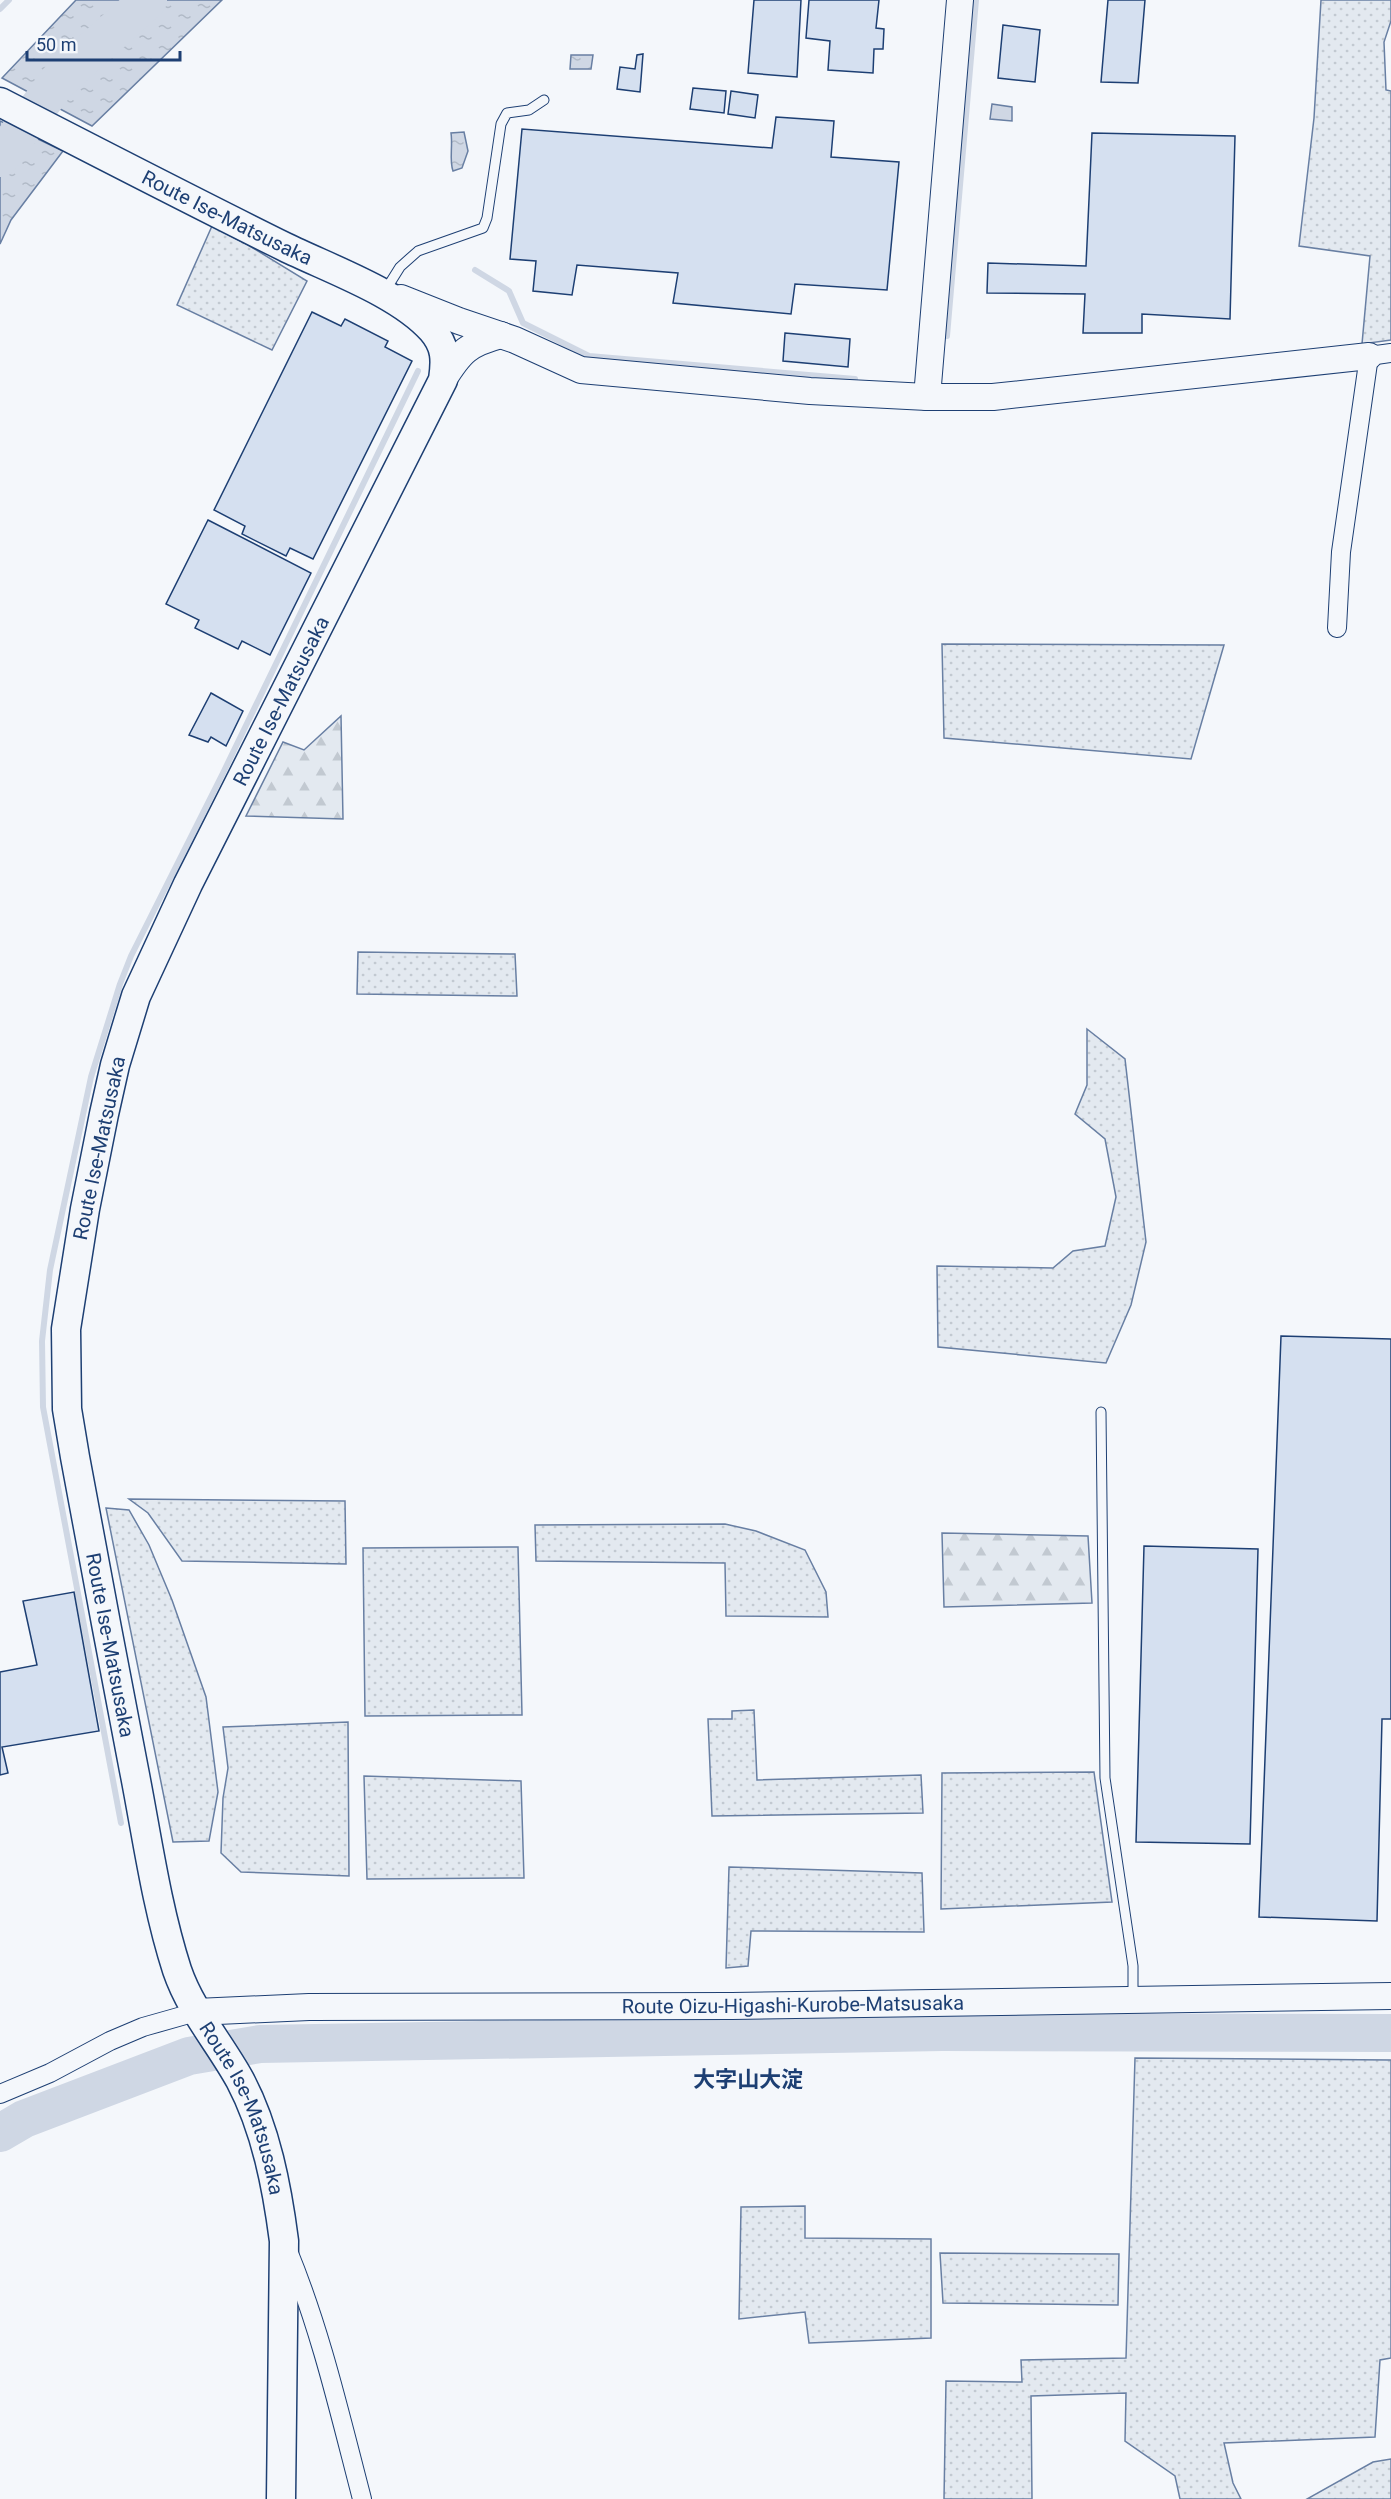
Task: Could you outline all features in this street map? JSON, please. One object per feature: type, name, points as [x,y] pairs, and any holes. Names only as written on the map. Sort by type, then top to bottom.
[{"type":"main road","name":"Route Ise-Matsusaka","points":[[0,102],[287,248],[375,287],[435,333],[444,349],[446,361],[442,380],[188,884],[140,986],[115,1065],[85,1209],[66,1329],[68,1409],[75,1457],[160,1907],[177,1969],[196,2012],[249,2098],[273,2175],[284,2241],[281,2499]]},
{"type":"street","points":[[927,397],[960,0]]},
{"type":"street","points":[[375,287],[459,321],[501,335],[581,370],[810,391],[927,397],[993,397],[1380,355],[1341,552],[1337,628]]},
{"type":"street","points":[[442,380],[458,357],[476,341],[501,335]]},
{"type":"street","name":"Route Oizu-Higashi-Kurobe-Matsusaka","points":[[196,2012],[309,2007],[732,2006],[1391,1996]]},
{"type":"street","points":[[0,2094],[50,2073],[110,2041],[143,2027],[196,2012]]},
{"type":"street","points":[[284,2241],[305,2292],[324,2351],[362,2499]]},
{"type":"lane","points":[[375,287],[418,251],[483,228],[487,218],[501,124],[507,113],[529,110],[544,100]]},
{"type":"lane","points":[[1101,1412],[1105,1778],[1133,1966],[1133,2000]]},
{"type":"green space","points":[[1321,0],[1391,0],[1391,21],[1384,42],[1386,90],[1391,91],[1391,340],[1362,344],[1370,256],[1299,246],[1314,118]]},
{"type":"green space","points":[[212,226],[307,281],[272,350],[177,305]]},
{"type":"green space","points":[[942,644],[1224,645],[1191,759],[944,738]]},
{"type":"green space","points":[[341,716],[343,819],[246,816],[283,742],[304,750]]},
{"type":"green space","points":[[358,952],[515,954],[517,996],[357,994]]},
{"type":"green space","points":[[1087,1029],[1125,1059],[1146,1242],[1131,1305],[1106,1363],[938,1347],[937,1266],[1053,1268],[1073,1251],[1105,1246],[1116,1197],[1105,1139],[1075,1114],[1087,1085]]},
{"type":"green space","points":[[129,1499],[345,1501],[346,1564],[182,1561],[148,1513]]},
{"type":"green space","points":[[106,1508],[129,1510],[149,1545],[172,1600],[206,1697],[218,1792],[209,1841],[173,1842]]},
{"type":"green space","points":[[725,1524],[756,1531],[805,1550],[826,1592],[828,1617],[726,1616],[725,1563],[536,1561],[535,1525]]},
{"type":"green space","points":[[942,1533],[1088,1536],[1092,1603],[944,1607]]},
{"type":"green space","points":[[518,1547],[522,1715],[365,1716],[363,1548]]},
{"type":"green space","points":[[754,1710],[757,1780],[921,1775],[923,1813],[712,1816],[708,1719],[732,1719],[732,1711]]},
{"type":"green space","points":[[348,1722],[349,1876],[241,1872],[221,1853],[223,1798],[228,1768],[223,1727]]},
{"type":"green space","points":[[1094,1772],[1112,1902],[941,1909],[942,1773]]},
{"type":"green space","points":[[364,1776],[521,1781],[524,1878],[367,1879]]},
{"type":"green space","points":[[729,1867],[922,1873],[924,1932],[751,1931],[748,1966],[726,1968]]},
{"type":"green space","points":[[1135,2058],[1391,2060],[1391,2358],[1380,2360],[1375,2437],[1224,2443],[1233,2483],[1241,2499],[1180,2499],[1175,2476],[1125,2441],[1126,2393],[1031,2396],[1032,2499],[944,2499],[946,2381],[1022,2382],[1021,2360],[1126,2358]]},
{"type":"green space","points":[[805,2206],[805,2238],[931,2239],[931,2338],[809,2343],[805,2312],[739,2319],[741,2207]]},
{"type":"green space","points":[[940,2253],[1119,2254],[1118,2305],[943,2303]]},
{"type":"green space","points":[[1391,2459],[1391,2499],[1307,2499],[1373,2462]]},
{"type":"water","points":[[76,0],[222,0],[92,126],[2,78]]},
{"type":"water","points":[[571,55],[593,55],[591,69],[570,69]]},
{"type":"water","points":[[992,104],[1012,107],[1012,121],[990,119]]},
{"type":"water","points":[[0,121],[63,151],[11,220],[0,244]]},
{"type":"water","points":[[464,132],[468,151],[462,168],[453,171],[451,133]]},
{"type":"building","points":[[754,0],[801,0],[797,77],[748,73]]},
{"type":"building","points":[[809,0],[879,0],[876,28],[884,29],[883,49],[874,49],[873,73],[828,70],[830,41],[806,38]]},
{"type":"building","points":[[1108,0],[1145,0],[1138,83],[1101,82]]},
{"type":"building","points":[[1003,25],[1040,30],[1035,82],[998,78]]},
{"type":"building","points":[[643,54],[640,92],[617,89],[620,67],[635,69],[637,55]]},
{"type":"building","points":[[693,88],[726,91],[724,113],[690,109]]},
{"type":"building","points":[[731,91],[758,95],[755,118],[728,114]]},
{"type":"building","points":[[776,117],[834,121],[831,157],[899,162],[887,290],[795,284],[791,314],[673,303],[678,273],[577,265],[572,295],[533,291],[536,261],[510,259],[522,129],[772,148]]},
{"type":"building","points":[[1092,133],[1235,136],[1230,319],[1142,314],[1142,333],[1083,333],[1085,294],[987,293],[988,263],[1086,266]]},
{"type":"building","points":[[312,312],[341,326],[345,319],[388,341],[385,347],[412,361],[313,559],[290,548],[286,556],[242,534],[245,526],[214,510]]},
{"type":"building","points":[[785,333],[850,339],[848,367],[783,361]]},
{"type":"building","points":[[208,520],[311,573],[270,655],[242,641],[238,649],[195,628],[199,620],[166,604]]},
{"type":"building","points":[[211,693],[243,711],[226,746],[211,737],[208,742],[189,735]]},
{"type":"building","points":[[1281,1336],[1391,1339],[1391,1719],[1382,1719],[1377,1921],[1259,1917]]},
{"type":"building","points":[[1144,1546],[1258,1549],[1250,1844],[1136,1842]]},
{"type":"building","points":[[74,1592],[99,1731],[2,1747],[8,1773],[0,1775],[0,1672],[37,1665],[23,1601]]},
{"type":"waterway","points":[[0,9],[9,0]]},
{"type":"waterway","points":[[0,158],[59,80],[148,0]]},
{"type":"waterway","points":[[947,336],[976,0]]},
{"type":"waterway","points":[[475,270],[509,291],[523,323],[589,356],[855,379]]},
{"type":"waterway","points":[[121,1823],[43,1407],[42,1341],[50,1270],[91,1077],[131,956],[223,773],[418,371]]},
{"type":"waterway","points":[[0,2133],[24,2119],[189,2056],[260,2044],[942,2032],[1391,2033]]},
{"type":"district","name":"大字山大淀","points":[[748,2079]]}]
